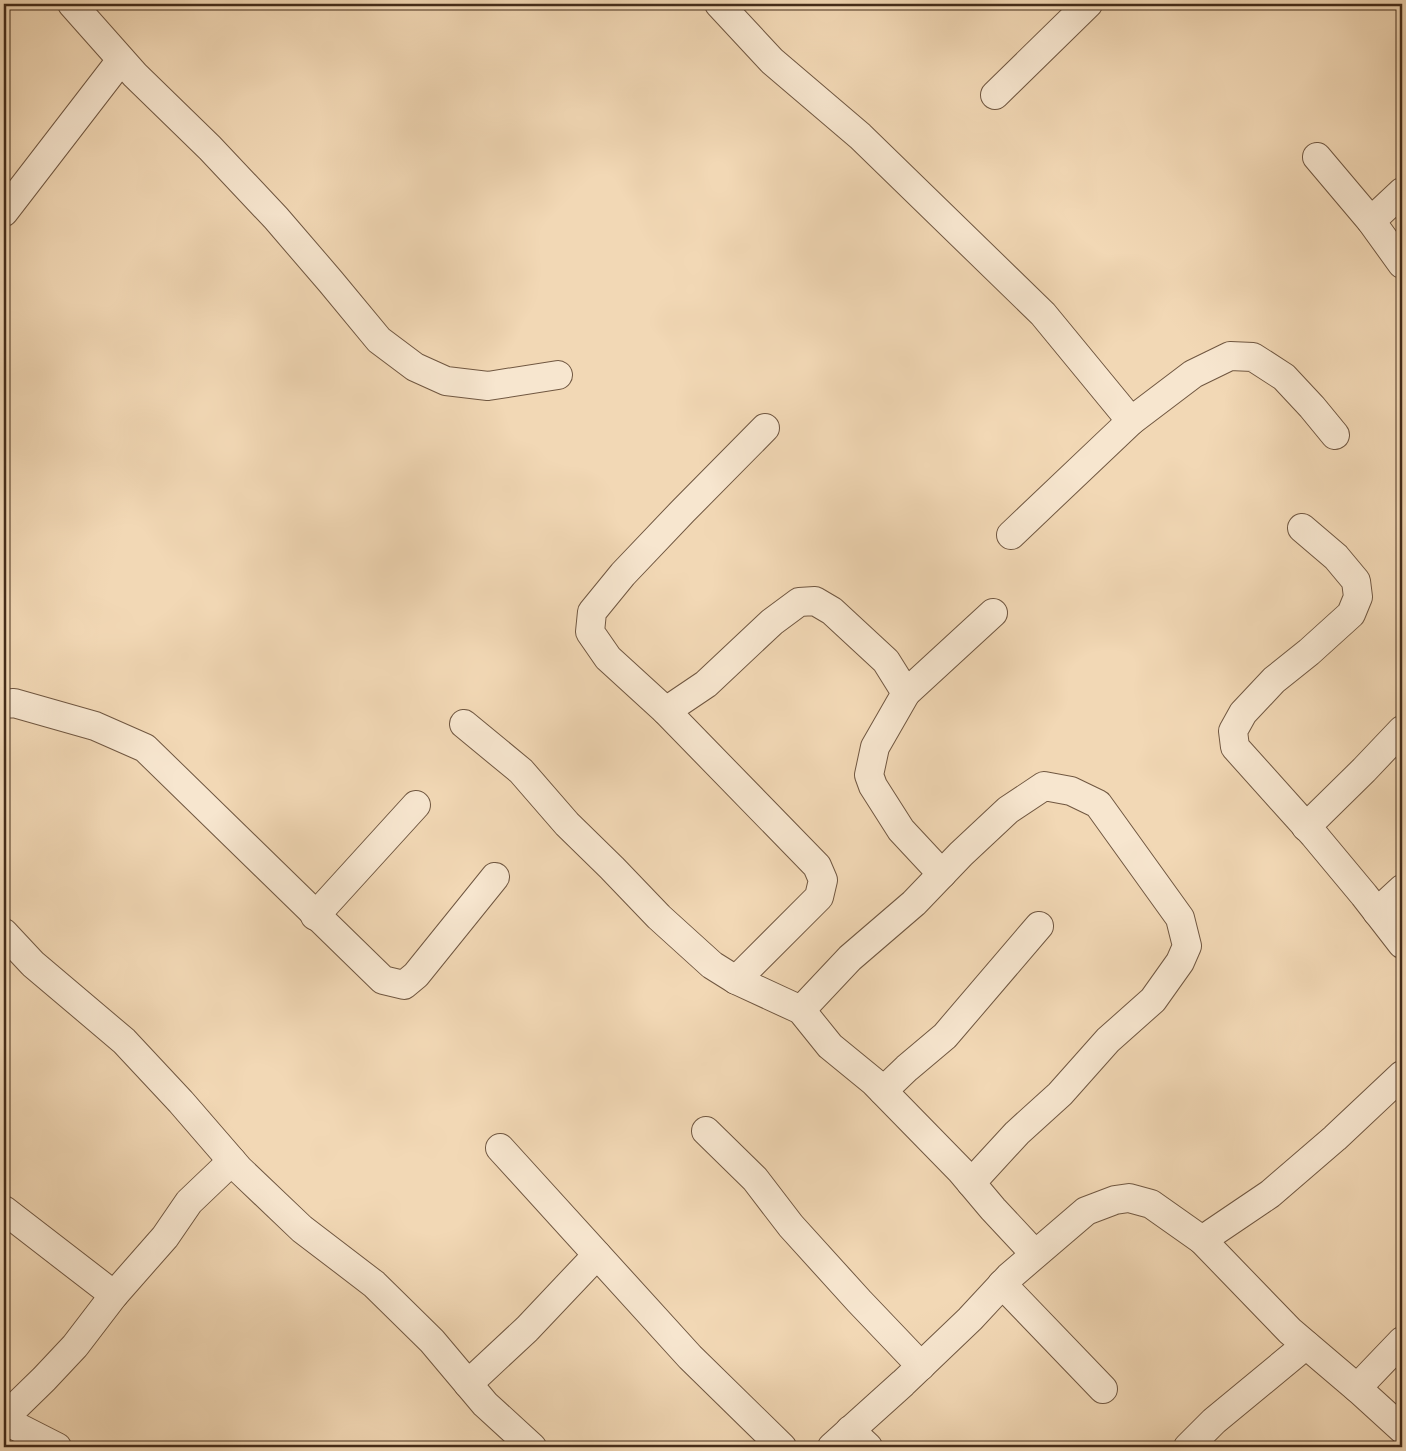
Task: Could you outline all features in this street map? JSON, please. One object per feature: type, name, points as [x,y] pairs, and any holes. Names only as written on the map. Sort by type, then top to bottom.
[{"type":"street","points":[[72,4],[135,75],[210,148],[276,218],[379,340],[416,367],[446,381],[488,386],[558,375]]},
{"type":"street","points":[[719,4],[772,61],[860,136],[1043,314],[1131,421]]},
{"type":"street","points":[[995,96],[1088,4]]},
{"type":"street","points":[[4,212],[121,60]]},
{"type":"street","points":[[1317,157],[1371,222],[1402,264]]},
{"type":"street","points":[[1371,222],[1402,192]]},
{"type":"street","points":[[1011,535],[1131,421],[1193,374],[1230,356],[1253,357],[1284,377],[1312,406],[1335,434]]},
{"type":"street","points":[[736,980],[819,897],[823,880],[817,866],[666,711],[608,658],[590,632],[592,612],[623,574],[683,510],[766,428]]},
{"type":"street","points":[[1302,528],[1336,557],[1356,581],[1358,597],[1351,614],[1309,652],[1274,680],[1244,713],[1233,731],[1235,747],[1306,827],[1402,944]]},
{"type":"street","points":[[666,711],[706,684],[772,622],[799,602],[815,601],[832,611],[886,661],[906,693]]},
{"type":"street","points":[[942,874],[901,830],[873,786],[869,775],[876,747],[906,693],[993,613]]},
{"type":"street","points":[[4,704],[14,703],[95,726],[145,748],[382,980],[404,985],[416,975],[495,877]]},
{"type":"street","points":[[464,724],[522,772],[567,824],[659,917],[712,965],[736,980],[801,1010],[830,1046],[874,1082],[961,1170],[993,1209],[1035,1254]]},
{"type":"street","points":[[1306,827],[1402,730]]},
{"type":"street","points":[[801,1010],[850,958],[914,903],[1008,810],[1044,786],[1071,791],[1098,804],[1180,918],[1187,946],[1180,962],[1153,1000],[1108,1040],[1060,1094],[1017,1133],[971,1183]]},
{"type":"street","points":[[315,916],[416,805]]},
{"type":"street","points":[[1377,912],[1402,890]]},
{"type":"street","points":[[883,1091],[945,1036],[1039,926]]},
{"type":"street","points":[[4,933],[33,964],[124,1041],[181,1102],[232,1161],[302,1229],[374,1284],[432,1341],[484,1404],[532,1447]]},
{"type":"street","points":[[1202,1240],[1270,1194],[1335,1138],[1402,1075]]},
{"type":"street","points":[[706,1131],[755,1179],[791,1226],[858,1301],[921,1366]]},
{"type":"street","points":[[500,1148],[690,1357],[782,1447]]},
{"type":"street","points":[[57,1447],[4,1419],[75,1346],[114,1295],[165,1237],[189,1202],[232,1161]]},
{"type":"street","points":[[850,1442],[921,1366],[1002,1284],[1035,1254],[1086,1211],[1115,1200],[1129,1198],[1151,1204],[1202,1240],[1290,1331],[1357,1388],[1402,1430]]},
{"type":"street","points":[[4,1210],[114,1295]]},
{"type":"street","points":[[468,1384],[527,1329],[597,1255]]},
{"type":"street","points":[[1002,1284],[1103,1390]]},
{"type":"street","points":[[1357,1388],[1402,1341]]},
{"type":"street","points":[[1188,1447],[1214,1421],[1306,1346]]}]
